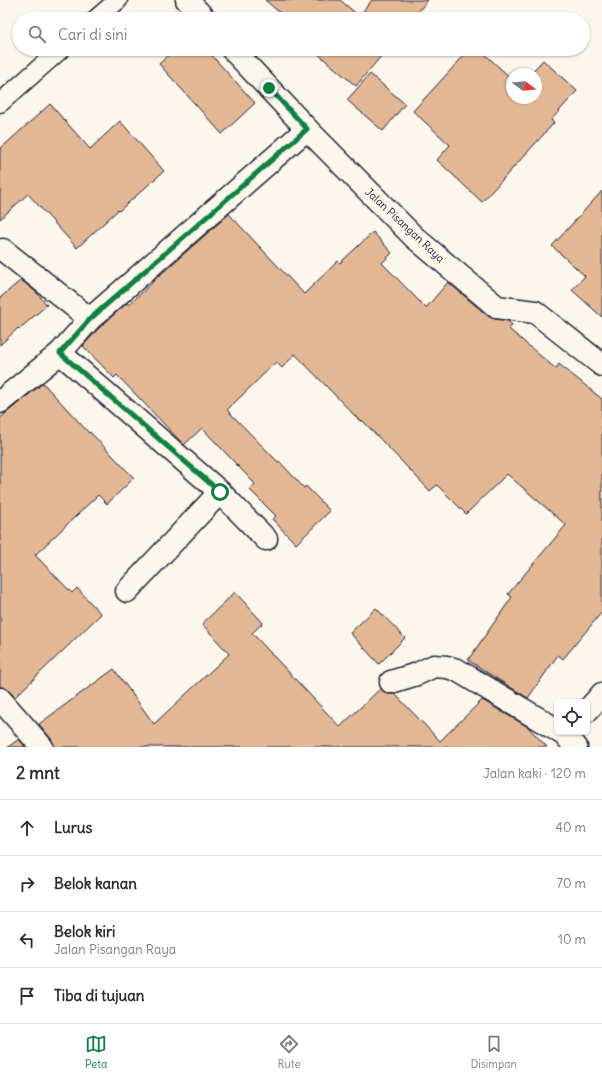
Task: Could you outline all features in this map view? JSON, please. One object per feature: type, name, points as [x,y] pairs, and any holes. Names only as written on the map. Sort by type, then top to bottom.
[{"type":"street","points":[[187,0],[198,12]]},
{"type":"street","name":"Jalan Pisangan Raya","points":[[239,56],[307,129],[414,237],[497,308],[535,312],[600,359]]},
{"type":"street","points":[[0,402],[60,353],[90,319],[307,129]]},
{"type":"street","points":[[3,250],[90,319]]},
{"type":"street","points":[[60,353],[220,492],[266,539]]},
{"type":"street","points":[[127,591],[220,492]]},
{"type":"street","points":[[391,682],[417,674],[434,666],[452,668],[566,737]]},
{"type":"street","points":[[590,708],[602,694]]},
{"type":"street","points":[[1,701],[42,747]]},
{"type":"lane","points":[[104,12],[118,0]]},
{"type":"lane","points":[[0,102],[54,56]]},
{"type":"building","points":[[265,0],[340,0],[354,12],[279,12]]},
{"type":"building","points":[[372,0],[428,0],[418,12],[362,12]]},
{"type":"building","points":[[168,56],[212,56],[255,103],[222,134],[159,64]]},
{"type":"building","points":[[320,56],[381,56],[356,86]]},
{"type":"building","points":[[464,56],[487,56],[506,74],[506,104],[542,104],[542,68],[536,68],[543,60],[577,91],[551,120],[554,123],[482,202],[437,160],[450,145],[413,111]]},
{"type":"building","points":[[370,74],[405,104],[383,131],[347,100]]},
{"type":"building","points":[[50,104],[90,149],[120,121],[164,171],[119,211],[118,210],[77,248],[28,194],[0,219],[0,149]]},
{"type":"building","points":[[602,191],[602,317],[572,290],[585,276],[552,246]]},
{"type":"building","points":[[229,214],[304,294],[338,261],[340,263],[373,232],[392,253],[382,263],[426,308],[448,282],[489,317],[508,321],[512,325],[509,329],[556,369],[559,364],[602,399],[602,612],[563,659],[558,655],[528,698],[468,660],[512,597],[508,594],[566,525],[507,474],[466,514],[437,485],[430,491],[362,420],[361,422],[295,354],[282,368],[276,362],[227,410],[304,488],[306,486],[330,511],[296,544],[272,519],[276,516],[250,490],[255,484],[202,428],[184,445],[117,375],[114,378],[83,346],[99,328],[127,303],[129,305],[161,274]]},
{"type":"building","points":[[21,280],[36,292],[47,305],[19,329],[18,328],[0,345],[0,298]]},
{"type":"building","points":[[43,383],[89,433],[90,432],[134,478],[107,504],[98,495],[35,555],[72,593],[77,588],[101,614],[15,697],[4,687],[0,687],[0,418]]},
{"type":"building","points":[[235,592],[263,623],[252,633],[340,727],[381,688],[388,694],[395,694],[440,741],[482,700],[528,727],[547,747],[54,747],[51,739],[39,724],[114,669],[154,724],[229,654],[202,624]]},
{"type":"building","points":[[376,608],[405,638],[379,664],[350,633]]},
{"type":"building","points":[[19,739],[25,747],[8,747]]},
{"type":"route","points":[[220,492],[60,353],[90,319],[307,129],[269,88]]}]
